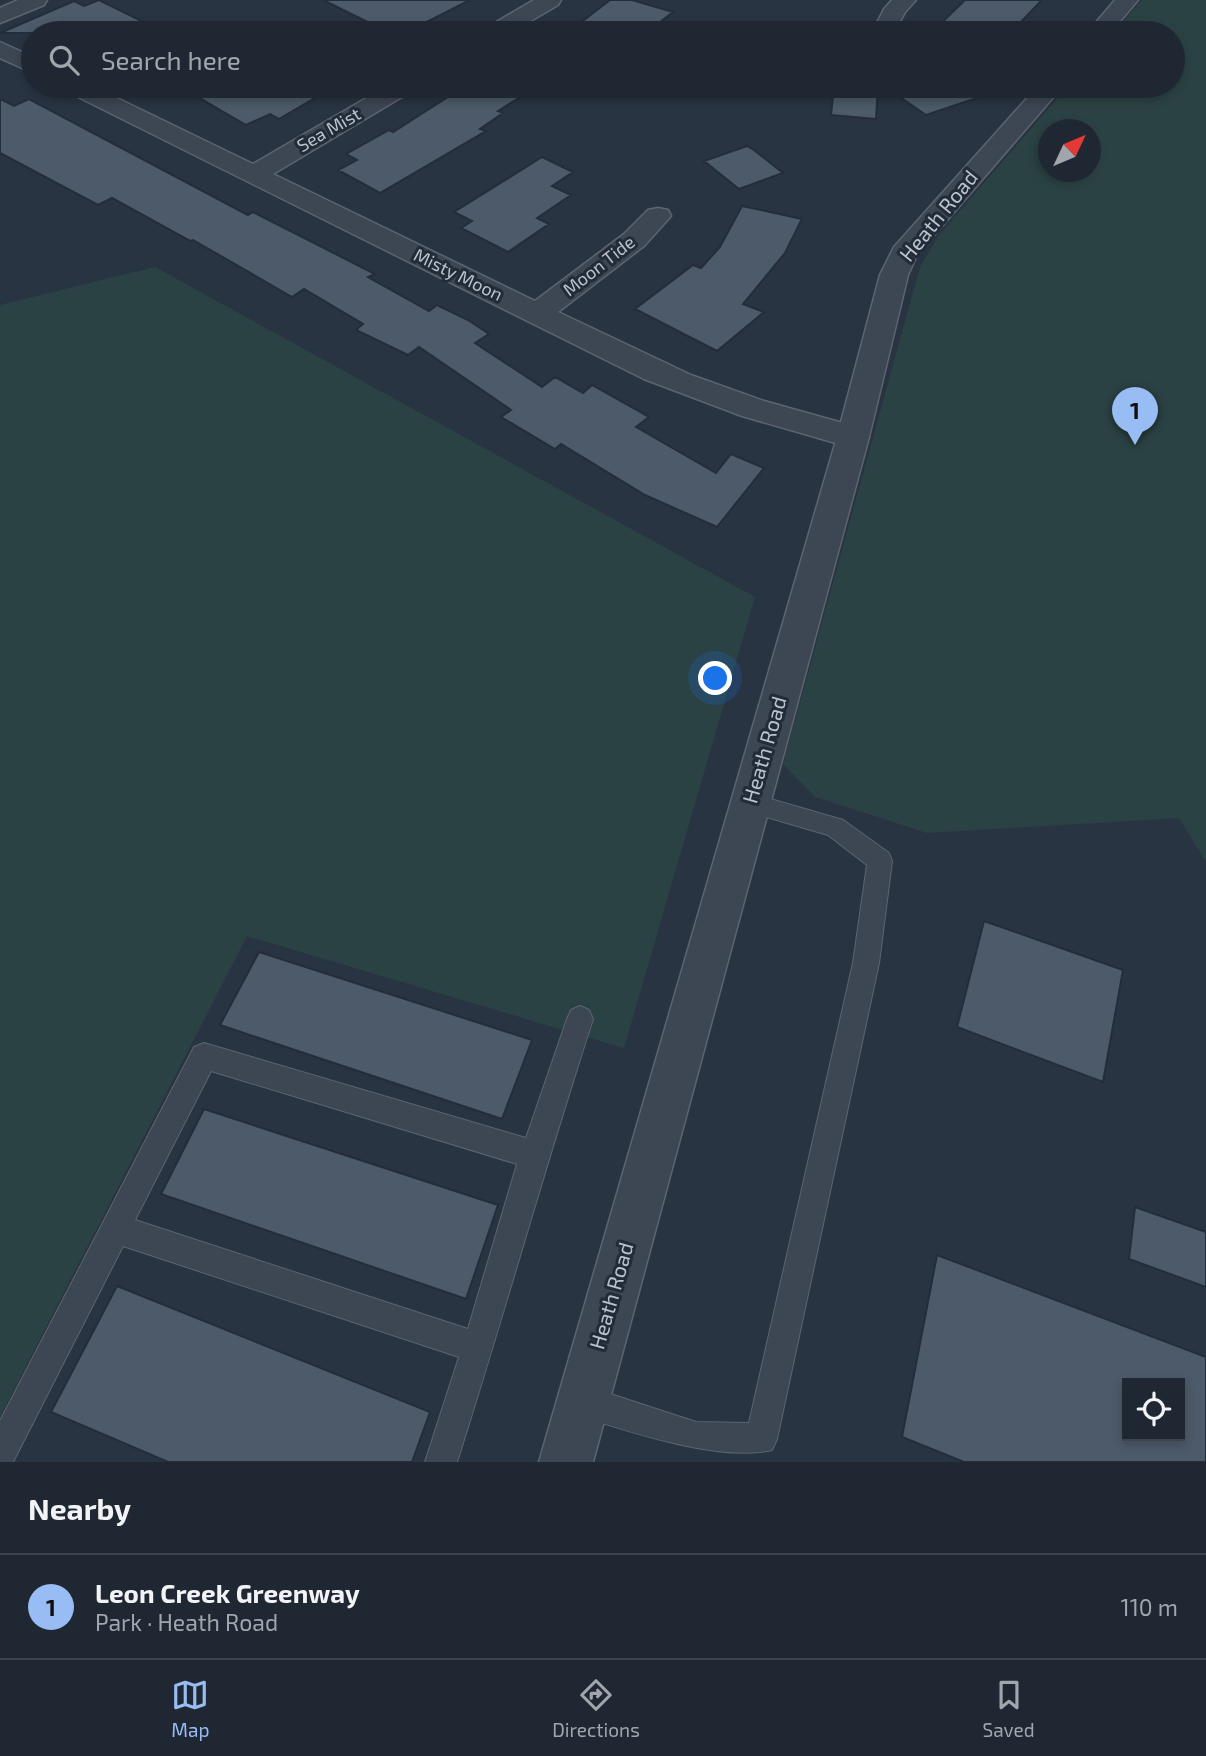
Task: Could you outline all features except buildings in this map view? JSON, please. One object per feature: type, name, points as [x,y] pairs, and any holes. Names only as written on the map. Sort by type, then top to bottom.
[{"type":"street","points":[[0,16],[36,0]]},
{"type":"street","points":[[514,21],[550,0]]},
{"type":"street","points":[[889,21],[895,9],[905,0]]},
{"type":"street","points":[[1109,21],[1127,0]]},
{"type":"street","points":[[0,50],[21,60]]},
{"type":"street","name":"Misty Moon","points":[[99,98],[537,314],[706,394],[762,414],[853,437]]},
{"type":"street","name":"Sea Mist","points":[[254,174],[384,98]]},
{"type":"street","name":"Heath Road","points":[[566,1462],[853,437],[894,275],[904,253],[1040,98]]},
{"type":"street","name":"Moon Tide","points":[[537,314],[634,240],[658,216]]},
{"type":"lane","points":[[583,1401],[696,1438],[761,1438],[866,963],[880,861],[835,827],[750,803]]},
{"type":"lane","points":[[441,1462],[478,1348],[534,1154],[580,1019]]},
{"type":"lane","points":[[0,1454],[204,1056],[534,1154]]},
{"type":"lane","points":[[117,1229],[478,1348]]},
{"type":"green space","points":[[1142,0],[1206,0],[1206,862],[1179,818],[927,833],[815,797],[783,764],[920,267],[939,235],[1038,121],[1038,182],[1101,182],[1101,119],[1039,119],[1058,98],[1185,98],[1185,21],[1124,21]]},
{"type":"green space","points":[[155,267],[755,597],[624,1048],[247,936],[0,1417],[0,305]]},
{"type":"place","name":"Leon Creek Greenway","points":[[1135,445]]}]
